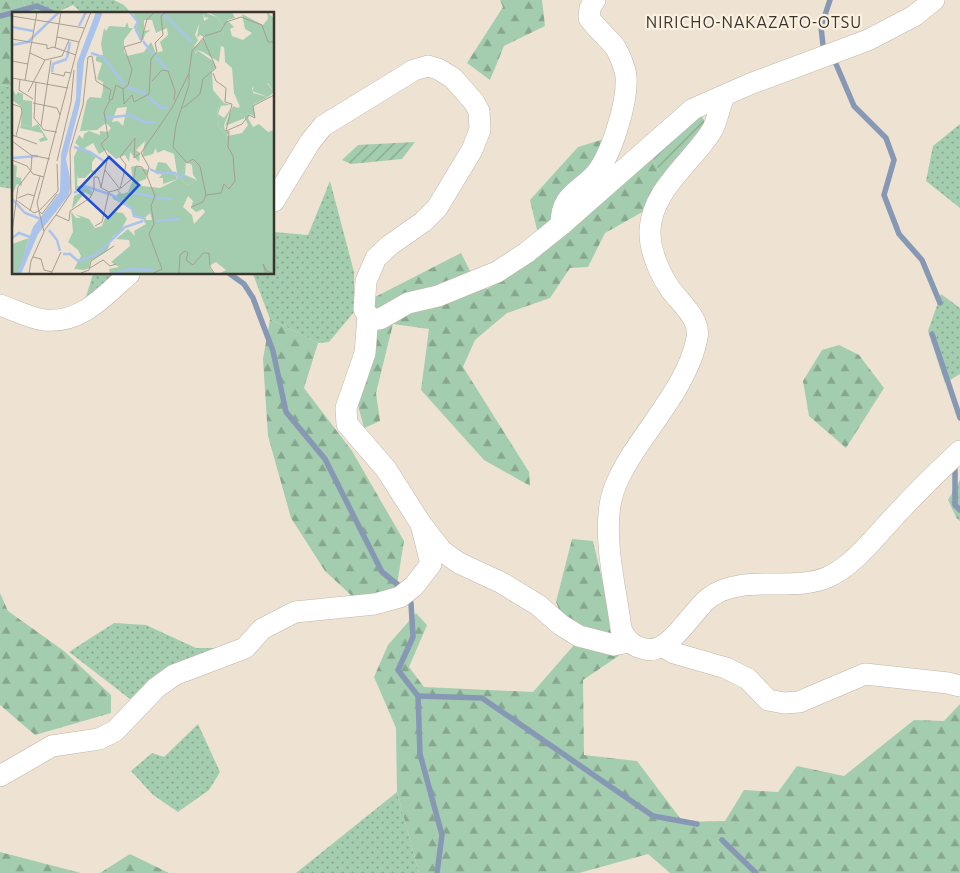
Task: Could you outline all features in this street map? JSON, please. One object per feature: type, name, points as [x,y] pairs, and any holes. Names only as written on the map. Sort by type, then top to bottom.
[{"type":"street","points":[[560,225],[561,214],[566,200],[594,176],[608,155],[622,106],[626,75],[615,47],[598,32],[589,18],[590,8],[595,0]]},
{"type":"street","points":[[275,199],[310,142],[323,126],[414,70],[428,66],[438,69],[453,78],[474,102],[478,111],[480,130],[472,150],[436,208],[423,222],[390,245],[376,258],[366,281],[364,309],[368,316],[374,320],[380,319],[408,303],[438,296],[497,272],[526,253],[693,110],[750,84],[868,40],[914,16],[934,0]]},
{"type":"street","points":[[724,97],[718,108],[717,121],[710,134],[663,192],[650,230],[657,262],[671,290],[690,310],[698,336],[688,367],[620,475],[610,504],[609,539],[617,602],[621,629],[628,642],[635,647],[651,651],[664,647],[710,597],[728,589],[746,586],[804,585],[829,577],[856,558],[930,479],[960,452]]},
{"type":"street","points":[[0,305],[44,320],[71,319],[91,308],[128,275]]},
{"type":"street","points":[[368,316],[366,353],[346,408],[347,424],[386,469],[421,524],[442,551],[459,563],[502,583],[538,605],[561,625],[579,636],[614,645],[628,642]]},
{"type":"street","points":[[0,776],[52,746],[99,739],[115,731],[156,688],[174,675],[245,648],[262,629],[296,612],[375,604],[407,592],[431,564],[421,524]]},
{"type":"street","points":[[664,647],[674,653],[726,668],[748,679],[768,700],[784,703],[799,702],[865,674],[960,686]]},
{"type":"green space","points":[[0,0],[23,0],[26,10],[30,12],[12,12],[12,88],[0,85]]},
{"type":"green space","points":[[23,0],[114,0],[124,5],[130,12],[81,12],[73,5],[56,12],[33,12],[26,10]]},
{"type":"green space","points":[[500,0],[542,0],[545,26],[504,46],[490,80],[467,63],[503,7]]},
{"type":"green space","points":[[0,85],[12,88],[12,189],[0,187]]},
{"type":"green space","points":[[701,114],[707,127],[663,179],[653,159]]},
{"type":"green space","points":[[960,124],[960,208],[926,181],[933,146]]},
{"type":"green space","points":[[604,139],[608,187],[653,159],[663,179],[646,210],[605,233],[588,267],[570,268],[550,298],[507,313],[475,340],[463,367],[529,472],[530,486],[484,460],[421,390],[429,329],[393,324],[376,393],[380,421],[364,428],[355,394],[375,297],[461,253],[472,275],[487,289],[550,248],[538,234],[530,200],[578,147]]},
{"type":"green space","points":[[415,142],[402,159],[351,164],[342,160],[358,145]]},
{"type":"green space","points":[[330,181],[354,272],[354,312],[329,342],[318,343],[270,319],[253,275],[275,275],[275,232],[308,235]]},
{"type":"green space","points":[[93,275],[115,275],[85,300]]},
{"type":"green space","points":[[941,294],[960,308],[960,374],[945,383],[928,331]]},
{"type":"green space","points":[[270,319],[318,343],[304,388],[352,451],[404,541],[396,591],[352,596],[325,571],[291,518],[268,436],[263,359]]},
{"type":"green space","points":[[839,345],[859,355],[884,388],[846,448],[809,416],[803,381],[822,350]]},
{"type":"green space","points":[[960,480],[960,521],[957,519],[948,500]]},
{"type":"green space","points":[[572,539],[593,541],[620,655],[583,680],[584,755],[637,761],[683,822],[725,821],[744,790],[778,792],[797,766],[844,776],[914,720],[944,721],[960,704],[960,873],[670,873],[648,854],[579,873],[419,873],[397,792],[396,728],[374,677],[388,645],[416,613],[427,625],[409,667],[424,687],[533,692],[574,645],[556,602]]},
{"type":"green space","points":[[0,593],[8,611],[64,651],[111,695],[111,713],[35,735],[0,705]]},
{"type":"green space","points":[[114,623],[146,625],[196,648],[215,648],[160,672],[130,699],[69,652]]},
{"type":"green space","points":[[198,724],[220,772],[209,790],[178,812],[153,795],[131,771],[152,753],[164,757]]},
{"type":"green space","points":[[397,792],[419,873],[296,873]]},
{"type":"green space","points":[[0,852],[81,873],[0,873]]},
{"type":"green space","points":[[130,854],[169,873],[100,873]]},
{"type":"waterway","points":[[823,45],[821,27],[830,0]]},
{"type":"waterway","points":[[15,12],[37,6],[50,12]]},
{"type":"waterway","points":[[0,16],[12,13]]},
{"type":"waterway","points":[[836,64],[854,106],[886,138],[894,160],[884,195],[899,234],[922,260],[940,303]]},
{"type":"waterway","points":[[231,275],[244,284],[253,298],[273,351],[286,412],[325,459],[382,572],[403,589]]},
{"type":"waterway","points":[[932,334],[960,418]]},
{"type":"waterway","points":[[955,469],[955,505],[960,510]]},
{"type":"waterway","points":[[408,597],[411,603],[413,637],[398,670],[418,696],[420,754],[442,835],[437,873]]},
{"type":"waterway","points":[[418,696],[482,698],[653,816],[697,824]]},
{"type":"waterway","points":[[722,840],[756,873]]},
{"type":"district","name":"NIRICHO-NAKAZATO-OTSU","points":[[754,22]]}]
